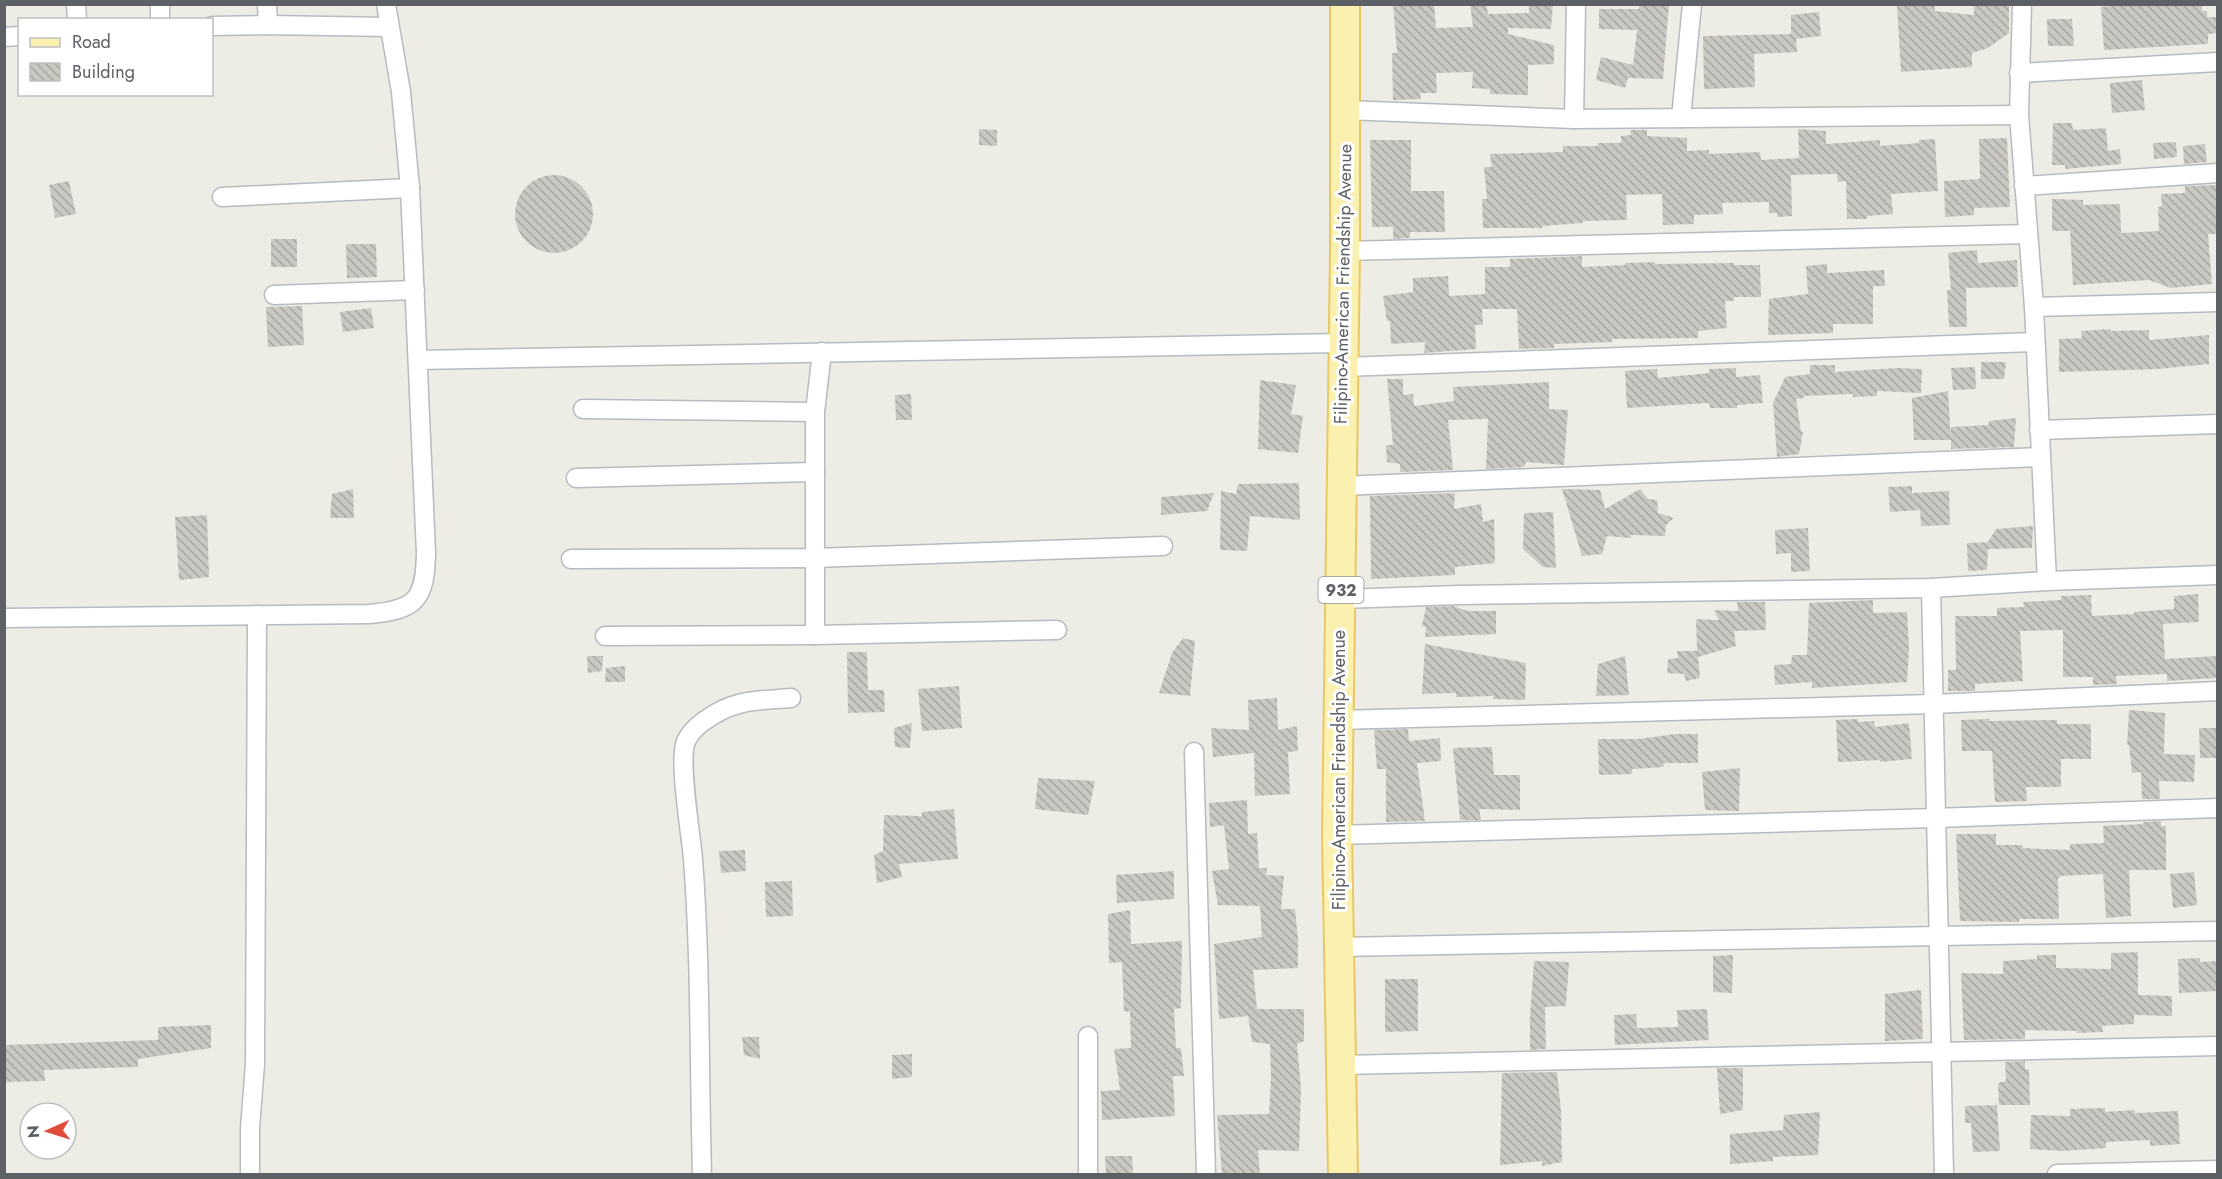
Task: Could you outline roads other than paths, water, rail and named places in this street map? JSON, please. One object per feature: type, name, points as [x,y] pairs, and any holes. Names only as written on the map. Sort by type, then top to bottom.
[{"type":"main road","name":"Filipino-American Friendship Avenue","points":[[1343,1174],[1337,835],[1345,250],[1345,4]]},
{"type":"street","points":[[267,4],[268,25]]},
{"type":"street","points":[[4,618],[388,612],[404,608],[415,600],[423,588],[426,553],[410,188],[402,92],[386,4]]},
{"type":"street","points":[[1574,119],[1576,4]]},
{"type":"street","points":[[1681,118],[1692,4]]},
{"type":"street","points":[[2022,4],[2019,115],[2034,308],[2047,581]]},
{"type":"street","points":[[213,26],[389,27]]},
{"type":"street","points":[[2019,73],[2217,62]]},
{"type":"street","points":[[1345,110],[1574,119],[2019,115]]},
{"type":"street","points":[[2024,186],[2217,173]]},
{"type":"street","points":[[222,196],[410,188]]},
{"type":"street","points":[[1345,250],[2028,234]]},
{"type":"street","points":[[274,295],[415,290]]},
{"type":"street","points":[[2034,308],[2217,302]]},
{"type":"street","points":[[418,360],[822,352],[1343,355],[2036,342]]},
{"type":"street","points":[[815,635],[815,412],[822,352]]},
{"type":"street","points":[[584,408],[815,412]]},
{"type":"street","points":[[2039,430],[2217,424]]},
{"type":"street","points":[[1341,486],[2040,457]]},
{"type":"street","points":[[576,478],[814,472]]},
{"type":"street","points":[[571,559],[814,558],[1163,546]]},
{"type":"street","points":[[1341,599],[1470,594],[1931,588],[2217,575]]},
{"type":"street","points":[[1931,588],[1944,1174]]},
{"type":"street","points":[[250,1174],[250,1128],[255,1083],[257,615]]},
{"type":"street","points":[[605,636],[1057,630]]},
{"type":"street","points":[[1338,720],[1933,704],[2217,691]]},
{"type":"street","points":[[702,1174],[697,926],[685,775],[686,742],[701,723],[728,706],[744,702],[791,698]]},
{"type":"street","points":[[1194,753],[1206,1174]]},
{"type":"street","points":[[1337,835],[2217,808]]},
{"type":"street","points":[[1338,947],[2217,931]]},
{"type":"street","points":[[1088,1036],[1088,1174]]},
{"type":"street","points":[[1341,1065],[2217,1046]]},
{"type":"street","points":[[2057,1174],[2217,1170]]}]
